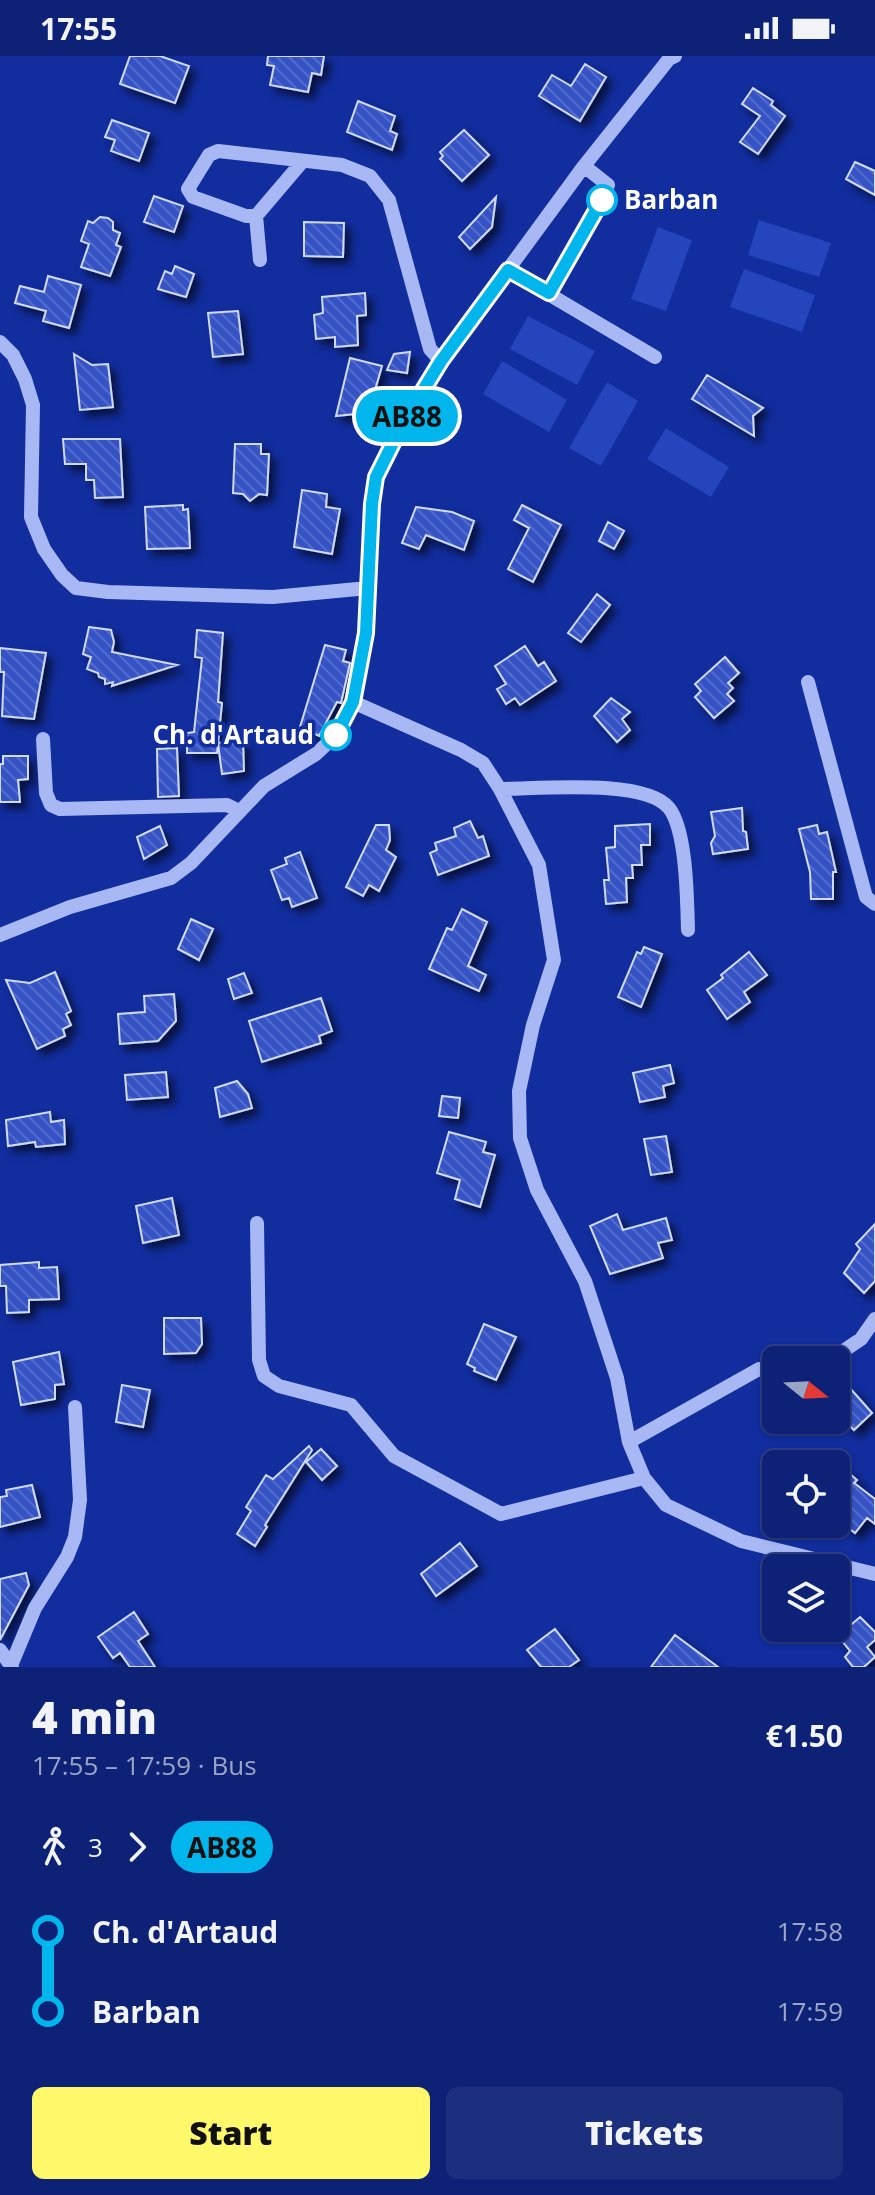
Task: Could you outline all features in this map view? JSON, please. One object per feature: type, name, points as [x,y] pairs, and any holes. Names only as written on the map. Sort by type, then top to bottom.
[{"type":"street","points":[[0,935],[70,907],[171,878],[191,863],[264,786],[316,754],[336,735],[353,702],[366,633],[376,477],[403,423],[441,361],[584,166],[669,59],[675,56]]},
{"type":"street","points":[[256,216],[246,216],[193,197],[188,189],[209,155],[218,151],[342,165],[370,176],[389,200],[430,349],[441,361]]},
{"type":"street","points":[[260,260],[256,216],[302,162]]},
{"type":"street","points":[[549,293],[608,185],[584,166]]},
{"type":"street","points":[[508,270],[655,357]]},
{"type":"street","points":[[0,342],[13,355],[33,405],[31,517],[44,549],[62,575],[76,588],[108,592],[273,597],[368,588]]},
{"type":"street","points":[[808,682],[866,897],[875,904]]},
{"type":"street","points":[[353,702],[461,750],[483,763],[539,865],[554,960],[533,1025],[519,1091],[520,1138],[537,1190],[585,1281],[617,1378],[629,1442],[644,1478],[666,1505],[741,1541],[875,1574]]},
{"type":"street","points":[[43,739],[46,793],[51,805],[60,809],[227,805],[239,811]]},
{"type":"street","points":[[500,789],[617,788],[653,797],[670,809],[681,840],[687,881],[688,930]]},
{"type":"street","points":[[257,1223],[259,1360],[264,1376],[279,1386],[351,1405],[394,1456],[501,1514],[644,1478]]},
{"type":"street","points":[[850,1346],[861,1339],[875,1319]]},
{"type":"street","points":[[629,1442],[762,1370]]},
{"type":"street","points":[[0,1650],[12,1665],[35,1608],[67,1557],[75,1537],[80,1500],[75,1407]]},
{"type":"shaded area","points":[[759,220],[831,243],[819,277],[748,255]]},
{"type":"shaded area","points":[[658,227],[692,240],[666,311],[631,299]]},
{"type":"shaded area","points":[[744,269],[815,295],[802,332],[730,307]]},
{"type":"shaded area","points":[[528,316],[595,351],[577,385],[510,349]]},
{"type":"shaded area","points":[[502,361],[567,400],[549,432],[483,394]]},
{"type":"shaded area","points":[[607,382],[638,401],[601,466],[569,448]]},
{"type":"shaded area","points":[[666,428],[729,467],[711,497],[647,459]]},
{"type":"building","points":[[130,56],[160,56],[189,66],[175,103],[120,84]]},
{"type":"building","points":[[268,56],[324,56],[321,75],[312,73],[308,92],[270,85],[274,66],[267,65]]},
{"type":"building","points":[[585,64],[606,77],[580,121],[539,96],[552,75],[571,86]]},
{"type":"building","points":[[753,88],[773,101],[771,105],[785,116],[758,154],[740,142],[760,116],[742,104]]},
{"type":"building","points":[[358,101],[395,116],[390,131],[397,134],[392,150],[347,132]]},
{"type":"building","points":[[112,120],[149,133],[139,161],[111,151],[115,140],[105,137]]},
{"type":"building","points":[[464,130],[489,155],[462,181],[440,159],[443,156],[440,152]]},
{"type":"building","points":[[855,162],[875,171],[875,195],[846,179]]},
{"type":"building","points":[[154,196],[183,206],[174,232],[144,222]]},
{"type":"building","points":[[496,197],[492,227],[470,249],[459,237]]},
{"type":"building","points":[[100,217],[113,222],[113,230],[120,233],[116,245],[121,247],[110,276],[81,267],[89,244],[81,241],[88,221],[93,223]]},
{"type":"building","points":[[304,222],[344,223],[343,257],[304,256]]},
{"type":"building","points":[[175,266],[194,274],[186,297],[158,289],[165,271],[172,274]]},
{"type":"building","points":[[48,276],[81,285],[69,328],[43,321],[46,311],[15,303],[20,286],[44,292]]},
{"type":"building","points":[[365,293],[366,315],[357,316],[358,345],[335,347],[335,337],[316,339],[314,315],[323,313],[322,297]]},
{"type":"building","points":[[238,311],[243,354],[213,357],[208,313]]},
{"type":"building","points":[[410,352],[407,373],[387,370],[394,354]]},
{"type":"building","points":[[74,354],[92,365],[108,364],[113,407],[80,410]]},
{"type":"building","points":[[350,358],[382,366],[373,397],[369,396],[364,413],[336,416]]},
{"type":"building","points":[[707,375],[763,408],[753,416],[754,436],[692,399]]},
{"type":"building","points":[[63,439],[120,439],[123,497],[95,498],[94,480],[86,480],[86,464],[65,464]]},
{"type":"building","points":[[235,444],[261,444],[261,454],[269,454],[267,495],[259,494],[250,501],[243,494],[233,493]]},
{"type":"building","points":[[302,490],[327,494],[326,507],[340,509],[332,554],[294,547]]},
{"type":"building","points":[[183,505],[183,510],[188,509],[190,548],[147,549],[145,507]]},
{"type":"building","points":[[522,505],[561,525],[533,582],[508,569],[529,528],[514,520]]},
{"type":"building","points":[[416,507],[452,512],[474,521],[464,550],[426,535],[419,549],[402,543]]},
{"type":"building","points":[[608,522],[624,531],[614,549],[599,541]]},
{"type":"building","points":[[597,594],[610,605],[581,642],[568,633]]},
{"type":"building","points":[[89,627],[111,630],[114,642],[112,652],[177,665],[112,686],[113,682],[105,684],[105,679],[98,673],[87,669],[91,657],[83,654]]},
{"type":"building","points":[[197,630],[223,633],[218,702],[222,703],[217,753],[187,753],[187,733],[194,732],[202,658],[195,657]]},
{"type":"building","points":[[325,645],[346,650],[343,661],[350,663],[341,703],[337,702],[319,736],[300,727]]},
{"type":"building","points":[[525,646],[538,666],[544,662],[556,681],[520,705],[515,698],[506,704],[497,689],[506,684],[495,666]]},
{"type":"building","points":[[0,648],[46,653],[34,719],[2,716],[4,672],[0,672]]},
{"type":"building","points":[[725,657],[739,673],[728,683],[733,688],[727,694],[734,701],[714,718],[695,697],[701,691],[695,684]]},
{"type":"building","points":[[611,698],[630,712],[622,719],[630,730],[617,742],[594,716]]},
{"type":"building","points":[[243,740],[244,771],[222,774],[218,743]]},
{"type":"building","points":[[177,748],[179,796],[158,797],[157,749]]},
{"type":"building","points":[[3,756],[28,756],[28,779],[18,780],[20,802],[0,802],[0,764],[3,764]]},
{"type":"building","points":[[742,808],[748,849],[713,854],[711,843],[715,836],[711,812]]},
{"type":"building","points":[[470,821],[478,838],[483,836],[489,856],[438,875],[430,853],[437,850],[435,843],[456,836],[454,828]]},
{"type":"building","points":[[650,824],[650,845],[641,845],[642,865],[632,865],[633,878],[626,878],[627,902],[606,904],[604,880],[609,880],[606,848],[615,847],[615,826]]},
{"type":"building","points":[[376,825],[389,825],[390,840],[386,850],[396,857],[379,891],[369,885],[363,896],[346,887]]},
{"type":"building","points":[[817,825],[819,834],[827,832],[836,872],[833,872],[833,899],[811,899],[810,872],[799,829]]},
{"type":"building","points":[[160,826],[167,845],[144,859],[137,837]]},
{"type":"building","points":[[300,852],[317,898],[292,907],[289,898],[282,900],[271,870],[287,864],[285,858]]},
{"type":"building","points":[[462,909],[487,922],[468,966],[486,975],[479,991],[429,969],[447,928],[452,930]]},
{"type":"building","points":[[191,919],[213,929],[199,960],[178,949]]},
{"type":"building","points":[[644,947],[662,954],[641,1007],[618,997],[637,952],[641,954]]},
{"type":"building","points":[[749,952],[767,975],[744,992],[750,1002],[727,1019],[707,990]]},
{"type":"building","points":[[55,972],[71,1011],[66,1014],[71,1025],[63,1029],[65,1036],[37,1049],[6,980],[30,983]]},
{"type":"building","points":[[244,973],[252,993],[234,999],[228,979]]},
{"type":"building","points":[[174,994],[176,1021],[158,1041],[120,1044],[118,1014],[145,1012],[144,996]]},
{"type":"building","points":[[321,998],[332,1031],[319,1036],[321,1043],[262,1062],[249,1021]]},
{"type":"building","points":[[670,1065],[674,1083],[663,1086],[665,1097],[640,1102],[633,1073]]},
{"type":"building","points":[[166,1072],[168,1097],[127,1100],[125,1075]]},
{"type":"building","points":[[237,1081],[248,1094],[252,1108],[220,1117],[215,1088]]},
{"type":"building","points":[[442,1096],[460,1098],[458,1118],[439,1116]]},
{"type":"building","points":[[50,1112],[51,1122],[64,1120],[65,1144],[36,1147],[35,1142],[8,1146],[6,1120]]},
{"type":"building","points":[[449,1132],[486,1142],[483,1152],[495,1155],[480,1207],[455,1199],[460,1180],[437,1173]]},
{"type":"building","points":[[666,1136],[672,1172],[651,1175],[644,1139]]},
{"type":"building","points":[[172,1198],[179,1235],[143,1243],[136,1206]]},
{"type":"building","points":[[617,1214],[623,1230],[666,1218],[672,1240],[658,1243],[663,1258],[610,1274],[590,1226]]},
{"type":"building","points":[[875,1224],[875,1281],[864,1293],[844,1273],[860,1249],[856,1244]]},
{"type":"building","points":[[39,1262],[39,1268],[57,1267],[59,1299],[29,1300],[29,1312],[7,1313],[6,1286],[0,1286],[0,1265]]},
{"type":"building","points":[[164,1318],[201,1318],[202,1344],[196,1353],[164,1354]]},
{"type":"building","points":[[484,1324],[516,1337],[496,1380],[474,1371],[475,1368],[467,1364]]},
{"type":"building","points":[[59,1352],[64,1384],[55,1385],[55,1399],[21,1405],[13,1362]]},
{"type":"building","points":[[122,1385],[150,1390],[143,1427],[116,1422]]},
{"type":"building","points":[[850,1388],[872,1413],[854,1430],[850,1426]]},
{"type":"building","points":[[309,1446],[312,1450],[255,1546],[237,1534],[251,1511],[246,1507],[266,1475],[273,1479]]},
{"type":"building","points":[[321,1449],[337,1466],[322,1480],[306,1462]]},
{"type":"building","points":[[850,1474],[857,1480],[854,1483],[875,1499],[875,1524],[867,1518],[855,1533],[850,1529]]},
{"type":"building","points":[[32,1485],[40,1517],[0,1527],[0,1497],[7,1496],[6,1490]]},
{"type":"building","points":[[460,1543],[477,1566],[436,1596],[421,1574]]},
{"type":"building","points":[[26,1573],[29,1585],[0,1640],[0,1579]]},
{"type":"building","points":[[134,1612],[148,1634],[138,1641],[155,1667],[130,1667],[120,1653],[113,1658],[98,1637]]},
{"type":"building","points":[[860,1617],[875,1632],[875,1640],[867,1647],[875,1657],[864,1667],[853,1667],[845,1657],[850,1651],[843,1642],[850,1642],[850,1626]]},
{"type":"building","points":[[555,1629],[579,1660],[569,1667],[541,1667],[527,1650]]},
{"type":"building","points":[[675,1635],[718,1667],[651,1667]]},
{"type":"bus line","name":"AB88","points":[[336,735],[353,702],[366,633],[376,477],[403,423],[441,361],[508,270],[549,293],[602,200]]},
{"type":"place","name":"Barban","points":[[602,200]]},
{"type":"place","name":"Ch. d'Artaud","points":[[336,735]]}]
